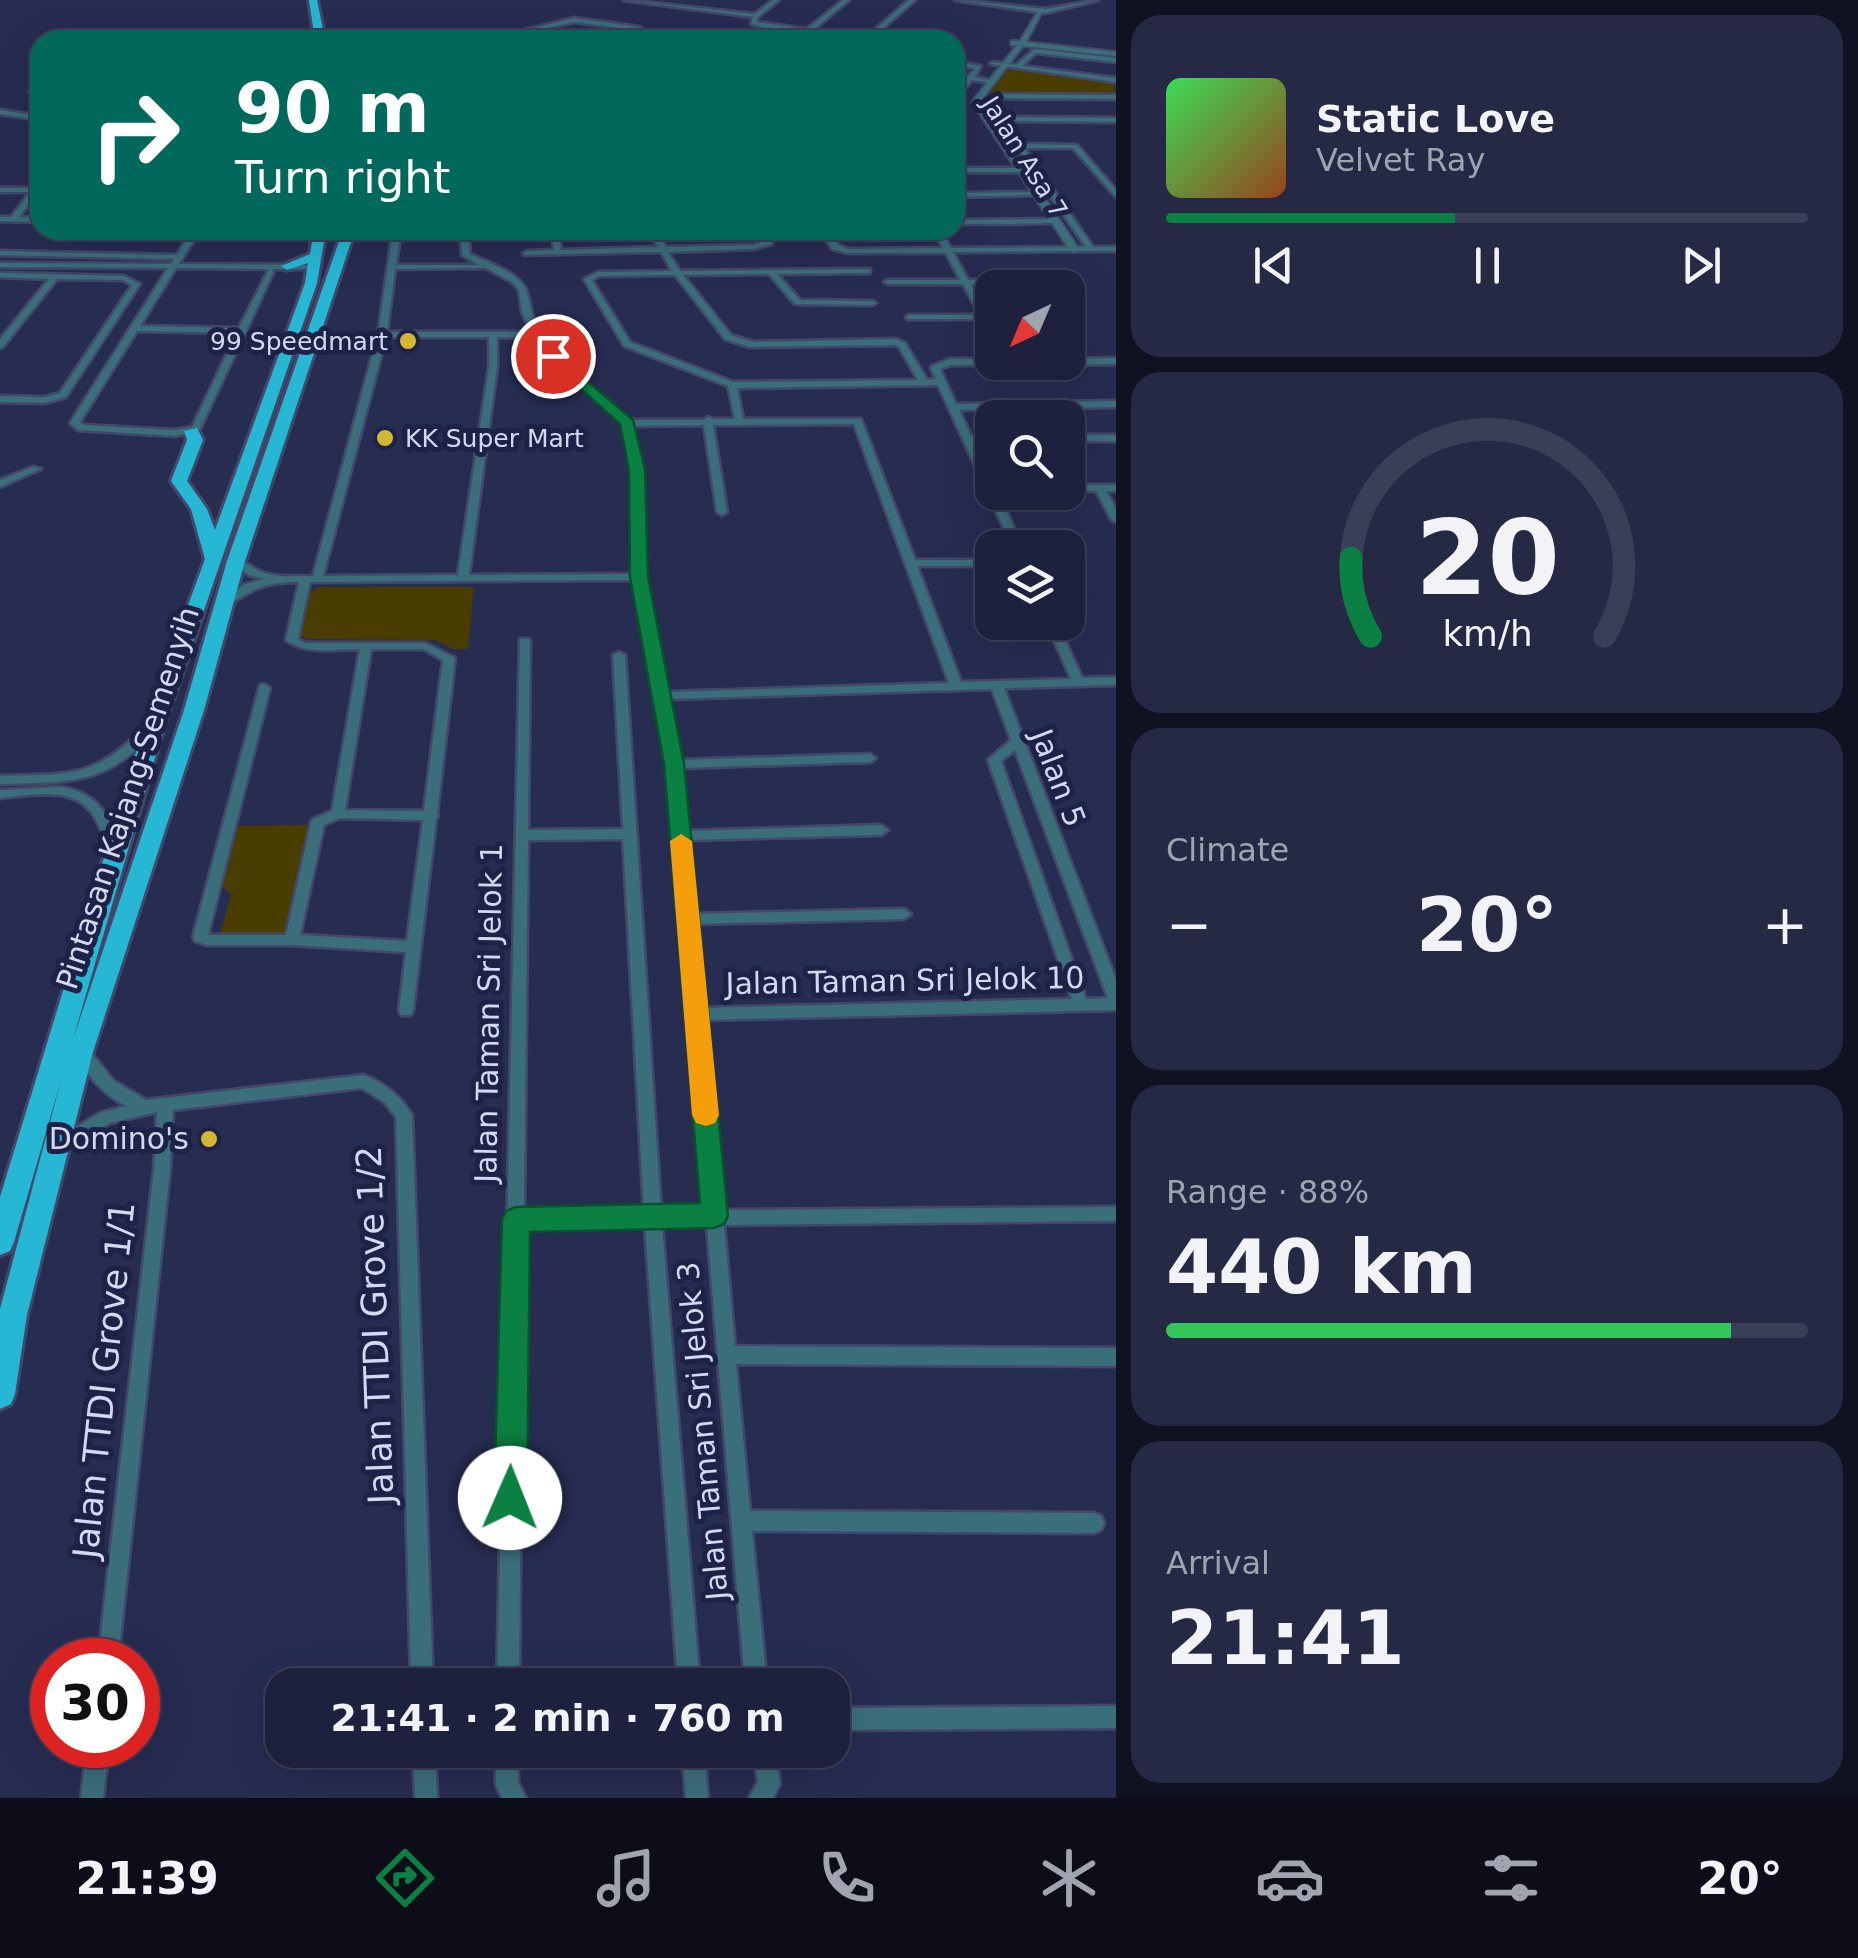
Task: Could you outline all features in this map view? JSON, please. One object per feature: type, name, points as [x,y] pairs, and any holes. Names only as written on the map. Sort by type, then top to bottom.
[{"type":"highway","points":[[302,0],[304,23]]},
{"type":"highway","points":[[312,0],[318,30]]},
{"type":"highway","name":"Pintasan Kajang-Semenyih","points":[[0,1242],[154,723],[315,268],[319,240]]},
{"type":"highway","name":"Pintasan Kajang-Semenyih","points":[[0,1394],[13,1315],[81,1052],[194,710],[236,561],[346,240]]},
{"type":"highway","points":[[287,266],[315,268]]},
{"type":"highway","points":[[192,431],[194,440],[178,469],[178,479],[206,524],[212,559]]},
{"type":"street","points":[[627,0],[756,16]]},
{"type":"street","points":[[776,0],[753,23],[801,30]]},
{"type":"street","points":[[809,30],[846,0]]},
{"type":"street","points":[[878,30],[912,0]]},
{"type":"street","points":[[958,0],[1041,10],[1095,0]]},
{"type":"street","name":"Jalan Asa 7","points":[[1041,10],[975,94],[976,102],[1074,249]]},
{"type":"street","points":[[526,30],[574,20],[640,30]]},
{"type":"street","points":[[619,30],[631,26]]},
{"type":"street","points":[[536,27],[546,30]]},
{"type":"street","points":[[1016,43],[1116,57]]},
{"type":"street","points":[[1018,67],[1030,52],[1116,57]]},
{"type":"street","points":[[998,64],[1116,80]]},
{"type":"street","points":[[965,65],[979,67],[965,85]]},
{"type":"street","points":[[965,77],[986,80]]},
{"type":"street","points":[[975,94],[991,100],[1116,97]]},
{"type":"street","name":"Jalan Asa 7","points":[[991,100],[988,122],[1006,170],[1060,249]]},
{"type":"street","points":[[0,112],[30,116]]},
{"type":"street","points":[[988,122],[1116,120]]},
{"type":"street","name":"Jalan Asa 7","points":[[988,122],[1017,145],[1091,249]]},
{"type":"street","points":[[1002,146],[1075,146],[1116,194]]},
{"type":"street","points":[[965,170],[1018,170]]},
{"type":"street","points":[[0,190],[30,188]]},
{"type":"street","points":[[965,195],[1035,194]]},
{"type":"street","points":[[13,220],[30,197]]},
{"type":"street","points":[[0,220],[30,220]]},
{"type":"street","points":[[965,222],[1054,221]]},
{"type":"street","points":[[190,240],[75,423],[93,430],[192,431],[270,271]]},
{"type":"street","points":[[396,240],[382,334],[292,640],[303,646],[425,646],[449,658],[406,1011]]},
{"type":"street","points":[[465,240],[466,256],[515,280],[523,290],[526,312],[536,335],[553,356],[627,423],[848,418],[863,426],[956,685]]},
{"type":"street","points":[[556,240],[558,252]]},
{"type":"street","points":[[656,240],[677,273],[728,337],[753,344],[896,342],[902,345],[924,382]]},
{"type":"street","points":[[527,253],[661,250],[766,244],[770,240]]},
{"type":"street","points":[[830,240],[835,247],[847,250],[1116,249]]},
{"type":"street","points":[[944,240],[975,295]]},
{"type":"street","points":[[0,254],[72,255],[298,274],[315,268]]},
{"type":"street","points":[[64,266],[72,255]]},
{"type":"street","points":[[0,265],[176,262],[287,266]]},
{"type":"street","points":[[830,263],[598,274],[588,280],[627,344],[732,385],[942,382]]},
{"type":"street","points":[[392,270],[489,267]]},
{"type":"street","points":[[764,269],[867,271]]},
{"type":"street","points":[[764,269],[798,302],[872,303]]},
{"type":"street","points":[[0,274],[124,278],[136,284],[63,395],[45,400],[0,399]]},
{"type":"street","points":[[0,344],[56,276]]},
{"type":"street","points":[[888,282],[975,281]]},
{"type":"street","points":[[910,317],[975,317]]},
{"type":"street","points":[[137,328],[243,331]]},
{"type":"street","points":[[382,334],[536,335]]},
{"type":"street","points":[[463,577],[494,334]]},
{"type":"street","points":[[938,348],[948,363]]},
{"type":"street","points":[[975,362],[948,363],[935,368],[975,454]]},
{"type":"street","points":[[1085,362],[1116,362]]},
{"type":"street","points":[[732,385],[738,420]]},
{"type":"street","points":[[953,407],[1116,404]]},
{"type":"street","points":[[708,420],[722,512]]},
{"type":"street","name":"Jalan Taman Sri Jelok 3","points":[[627,423],[637,470],[639,577],[674,764],[754,1668]]},
{"type":"street","points":[[1085,438],[1116,438]]},
{"type":"street","points":[[968,439],[975,439]]},
{"type":"street","points":[[0,484],[36,469]]},
{"type":"street","points":[[1085,488],[1116,488]]},
{"type":"street","points":[[1098,488],[1116,519]]},
{"type":"street","points":[[236,561],[253,573],[277,579],[639,577]]},
{"type":"street","points":[[912,563],[975,562]]},
{"type":"street","points":[[224,604],[247,587],[277,579]]},
{"type":"street","points":[[1059,640],[1078,682]]},
{"type":"street","name":"Jalan Taman Sri Jelok 1","points":[[508,1668],[524,641]]},
{"type":"street","points":[[338,814],[366,646]]},
{"type":"street","name":"Jalan Taman Sri Jelok 3","points":[[618,654],[653,1219],[688,1668]]},
{"type":"street","points":[[660,696],[1116,681]]},
{"type":"street","name":"Jalan 5","points":[[996,684],[1116,1002]]},
{"type":"street","points":[[264,688],[200,937],[414,946]]},
{"type":"street","points":[[0,780],[87,775],[106,770],[123,758],[154,723]]},
{"type":"street","points":[[1017,742],[994,760],[1081,1004]]},
{"type":"street","points":[[674,764],[870,758]]},
{"type":"street","points":[[0,794],[66,790],[80,794],[100,810],[117,858]]},
{"type":"street","points":[[292,940],[318,822],[338,814],[432,816]]},
{"type":"street","points":[[680,836],[881,830]]},
{"type":"street","points":[[521,834],[630,834]]},
{"type":"street","points":[[688,918],[904,914]]},
{"type":"street","name":"Jalan Taman Sri Jelok 10","points":[[696,1014],[1116,1002]]},
{"type":"street","points":[[81,1052],[100,1081],[116,1096],[155,1107]]},
{"type":"street","name":"Jalan TTDI Grove 1/2","points":[[53,1151],[79,1131],[106,1118],[155,1107],[364,1081],[390,1097],[404,1115],[421,1668]]},
{"type":"street","name":"Jalan TTDI Grove 1/1","points":[[110,1638],[162,1168],[155,1107]]},
{"type":"street","points":[[516,1220],[1116,1214]]},
{"type":"street","points":[[726,1355],[1116,1358]]},
{"type":"street","points":[[741,1520],[1094,1522]]},
{"type":"street","points":[[850,1719],[1116,1717]]},
{"type":"street","points":[[92,1798],[95,1768]]},
{"type":"street","points":[[425,1768],[426,1798]]},
{"type":"street","points":[[507,1768],[507,1785],[515,1798]]},
{"type":"street","points":[[695,1768],[697,1798]]},
{"type":"street","points":[[760,1798],[769,1784],[767,1768]]},
{"type":"shaded area","points":[[1008,69],[1115,82],[1115,95],[990,93]]},
{"type":"shaded area","points":[[319,587],[474,587],[468,649],[453,649],[435,640],[308,639],[299,635],[306,595]]},
{"type":"shaded area","points":[[309,825],[288,936],[219,938],[231,894],[222,886],[235,826]]},
{"type":"slow traffic","points":[[681,841],[706,1115]]},
{"type":"place","name":"99 Speedmart","points":[[408,341]]},
{"type":"place","name":"KK Super Mart","points":[[385,438]]},
{"type":"place","name":"Domino's","points":[[209,1139]]},
{"type":"route","points":[[510,1498],[516,1220],[714,1216],[674,764],[639,577],[637,470],[627,423],[553,356]]}]
